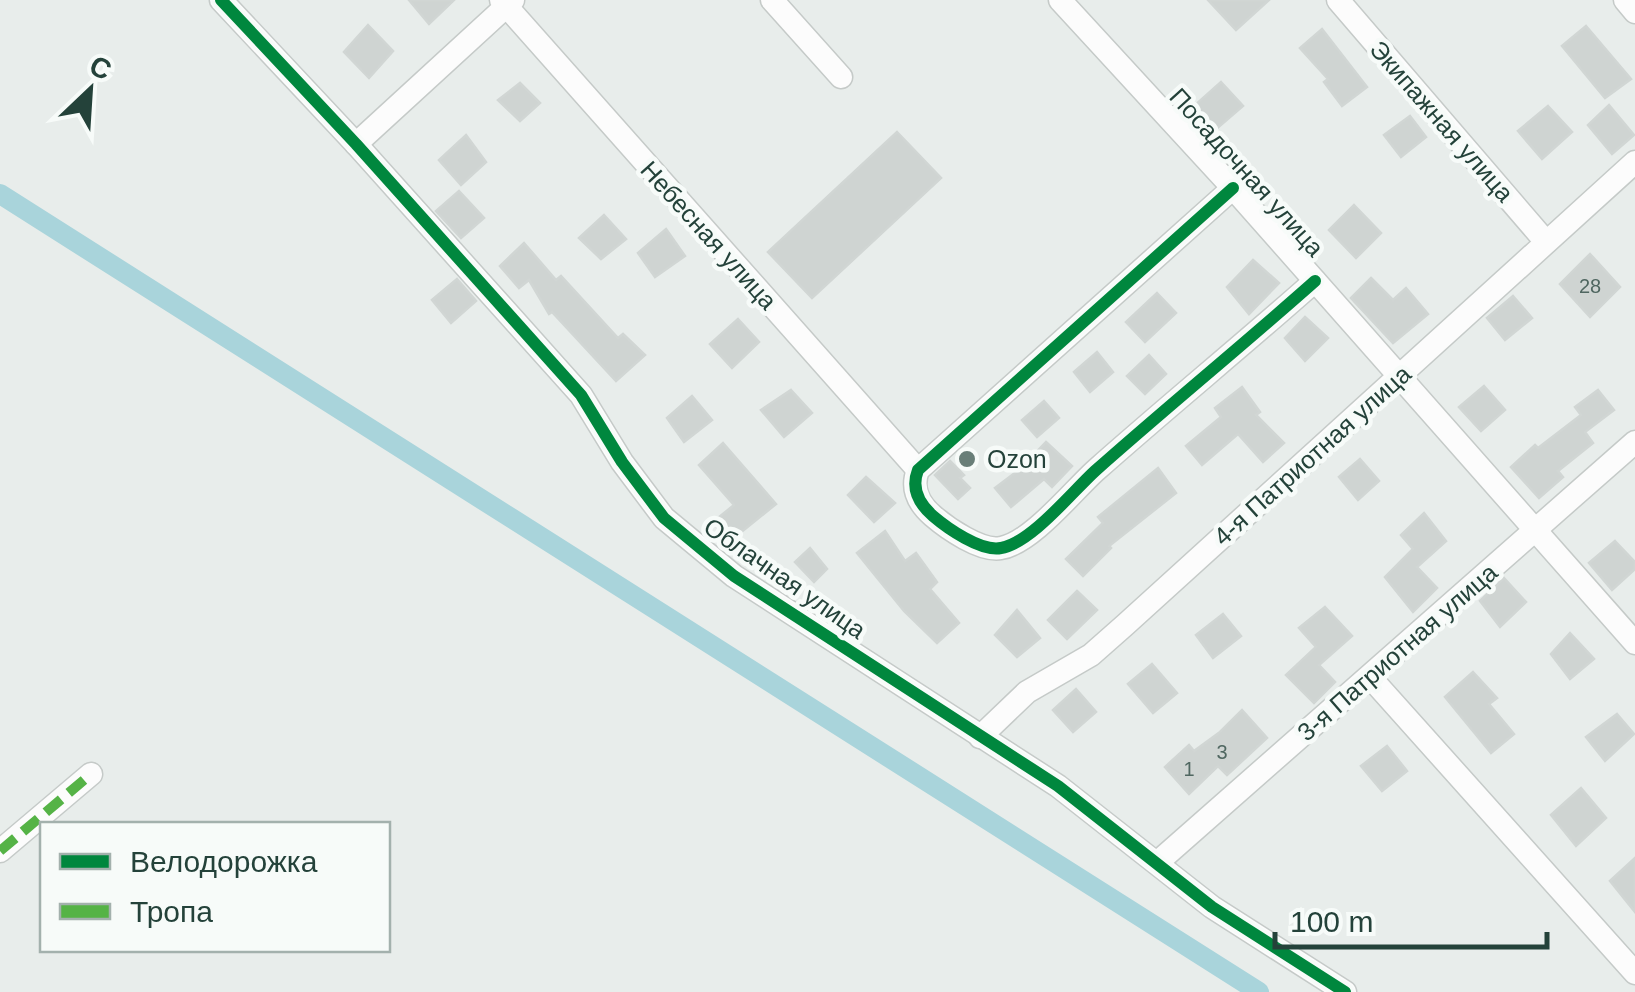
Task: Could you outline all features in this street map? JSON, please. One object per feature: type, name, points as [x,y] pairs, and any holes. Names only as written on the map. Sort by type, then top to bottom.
[{"type":"street","name":"Облачная улица","points":[[221,0],[581,395],[622,462],[664,518],[734,576],[1058,786],[1212,907],[1345,992]]},
{"type":"street","points":[[772,0],[841,77]]},
{"type":"street","name":"Посадочная улица","points":[[1060,0],[1233,188],[1635,642]]},
{"type":"street","name":"Экипажная улица","points":[[1338,0],[1546,242]]},
{"type":"street","points":[[1624,0],[1635,12]]},
{"type":"street","points":[[356,144],[506,2]]},
{"type":"street","name":"Небесная улица","points":[[506,2],[918,470]]},
{"type":"street","name":"4-я Патриотная улица","points":[[980,737],[1027,692],[1091,655],[1635,162]]},
{"type":"street","points":[[1233,188],[918,470],[913,482],[916,495],[932,516],[981,546],[999,549],[1022,540],[1316,281]]},
{"type":"street","name":"3-я Патриотная улица","points":[[1158,862],[1635,442]]},
{"type":"street","points":[[1370,677],[1635,972]]},
{"type":"street","points":[[0,850],[91,774]]},
{"type":"building","points":[[409,0],[454,0],[429,24]]},
{"type":"building","points":[[1208,0],[1269,0],[1236,30]]},
{"type":"building","points":[[368,25],[393,51],[369,78],[344,52]]},
{"type":"building","points":[[1586,26],[1631,79],[1605,98],[1562,46]]},
{"type":"building","points":[[1322,29],[1367,87],[1342,106],[1324,82],[1328,79],[1300,48]]},
{"type":"building","points":[[1221,82],[1243,106],[1215,130],[1194,106]]},
{"type":"building","points":[[520,83],[540,103],[520,121],[498,100]]},
{"type":"building","points":[[1609,105],[1634,135],[1612,154],[1588,125]]},
{"type":"building","points":[[1548,106],[1572,132],[1542,159],[1518,131]]},
{"type":"building","points":[[1410,116],[1426,137],[1401,157],[1384,135]]},
{"type":"building","points":[[897,132],[941,178],[812,298],[768,252]]},
{"type":"building","points":[[466,135],[486,162],[461,185],[439,160]]},
{"type":"building","points":[[459,191],[484,218],[461,238],[436,211]]},
{"type":"building","points":[[1354,205],[1381,233],[1356,258],[1329,230]]},
{"type":"building","points":[[604,215],[626,239],[601,259],[579,238]]},
{"type":"building","points":[[666,229],[685,256],[655,277],[638,253]]},
{"type":"building","points":[[524,243],[556,280],[561,276],[618,338],[623,334],[645,355],[616,381],[552,312],[549,314],[529,280],[519,288],[500,266]]},
{"type":"building","points":[[1590,254],[1620,287],[1590,317],[1560,284]]},
{"type":"building","points":[[1253,260],[1279,283],[1249,314],[1227,287]]},
{"type":"building","points":[[1371,278],[1393,300],[1406,288],[1428,314],[1393,343],[1351,298]]},
{"type":"building","points":[[457,279],[476,301],[451,323],[432,300]]},
{"type":"building","points":[[1157,293],[1176,313],[1145,342],[1126,322]]},
{"type":"building","points":[[1513,296],[1532,318],[1505,340],[1487,318]]},
{"type":"building","points":[[1305,317],[1328,338],[1305,361],[1285,338]]},
{"type":"building","points":[[738,319],[759,342],[732,368],[710,344]]},
{"type":"building","points":[[1097,352],[1113,372],[1090,392],[1074,372]]},
{"type":"building","points":[[1149,355],[1166,374],[1145,394],[1127,376]]},
{"type":"building","points":[[1484,386],[1505,410],[1481,431],[1459,407]]},
{"type":"building","points":[[1242,387],[1260,412],[1256,415],[1284,443],[1263,462],[1238,434],[1202,465],[1186,446],[1221,417],[1215,408]]},
{"type":"building","points":[[791,390],[812,413],[784,437],[761,410]]},
{"type":"building","points":[[1598,390],[1614,410],[1585,432],[1593,443],[1558,471],[1563,477],[1539,498],[1511,467],[1535,445],[1538,448],[1581,415],[1575,407]]},
{"type":"building","points":[[692,396],[712,420],[684,442],[667,418]]},
{"type":"building","points":[[1044,401],[1059,418],[1037,437],[1022,420]]},
{"type":"building","points":[[1046,442],[1072,466],[1052,487],[1044,479],[1011,507],[995,488]]},
{"type":"building","points":[[723,443],[776,504],[729,542],[713,522],[734,505],[699,465]]},
{"type":"building","points":[[1360,459],[1379,481],[1358,500],[1339,477]]},
{"type":"building","points":[[950,461],[970,488],[958,499],[935,475]]},
{"type":"building","points":[[1158,468],[1176,493],[1109,546],[1083,576],[1066,559],[1103,523],[1098,517]]},
{"type":"building","points":[[866,477],[895,503],[874,522],[848,495]]},
{"type":"building","points":[[1424,513],[1446,541],[1417,567],[1437,588],[1413,612],[1385,577],[1413,549],[1401,535]]},
{"type":"building","points":[[885,531],[905,561],[916,553],[937,582],[930,589],[959,623],[937,643],[904,611],[857,553]]},
{"type":"building","points":[[1615,541],[1635,562],[1635,569],[1612,590],[1589,563]]},
{"type":"building","points":[[810,548],[827,569],[814,582],[795,562]]},
{"type":"building","points":[[1504,578],[1526,602],[1500,627],[1480,601]]},
{"type":"building","points":[[1077,591],[1097,610],[1067,639],[1048,620]]},
{"type":"building","points":[[1325,607],[1352,636],[1319,665],[1335,682],[1314,703],[1286,675],[1316,647],[1299,628]]},
{"type":"building","points":[[1017,610],[1040,638],[1017,657],[995,635]]},
{"type":"building","points":[[1223,614],[1241,636],[1213,658],[1196,635]]},
{"type":"building","points":[[1570,633],[1594,659],[1570,679],[1551,654]]},
{"type":"building","points":[[1152,664],[1177,693],[1153,713],[1128,684]]},
{"type":"building","points":[[1473,672],[1497,698],[1489,704],[1514,734],[1491,753],[1445,697]]},
{"type":"building","points":[[1076,689],[1096,712],[1073,732],[1053,710]]},
{"type":"building","points":[[1242,710],[1267,738],[1227,775],[1218,766],[1189,794],[1165,767],[1189,745],[1194,751],[1220,732]]},
{"type":"building","points":[[1617,714],[1634,734],[1605,761],[1586,737]]},
{"type":"building","points":[[1387,746],[1407,771],[1382,791],[1361,766]]},
{"type":"building","points":[[1581,788],[1606,818],[1576,846],[1551,815]]},
{"type":"building","points":[[1635,858],[1635,912],[1610,881]]},
{"type":"waterway","points":[[0,194],[1259,992]]},
{"type":"marked path","points":[[0,851],[91,774]]},
{"type":"cycle path","points":[[221,0],[581,395],[622,462],[664,518],[734,576],[1058,786],[1212,907],[1345,992]]},
{"type":"cycle path","points":[[1233,188],[918,470],[916,489],[928,511],[955,532],[984,546],[1001,548],[1025,537],[1095,471],[1315,281]]},
{"type":"place","name":"Ozon","points":[[967,459]]}]
